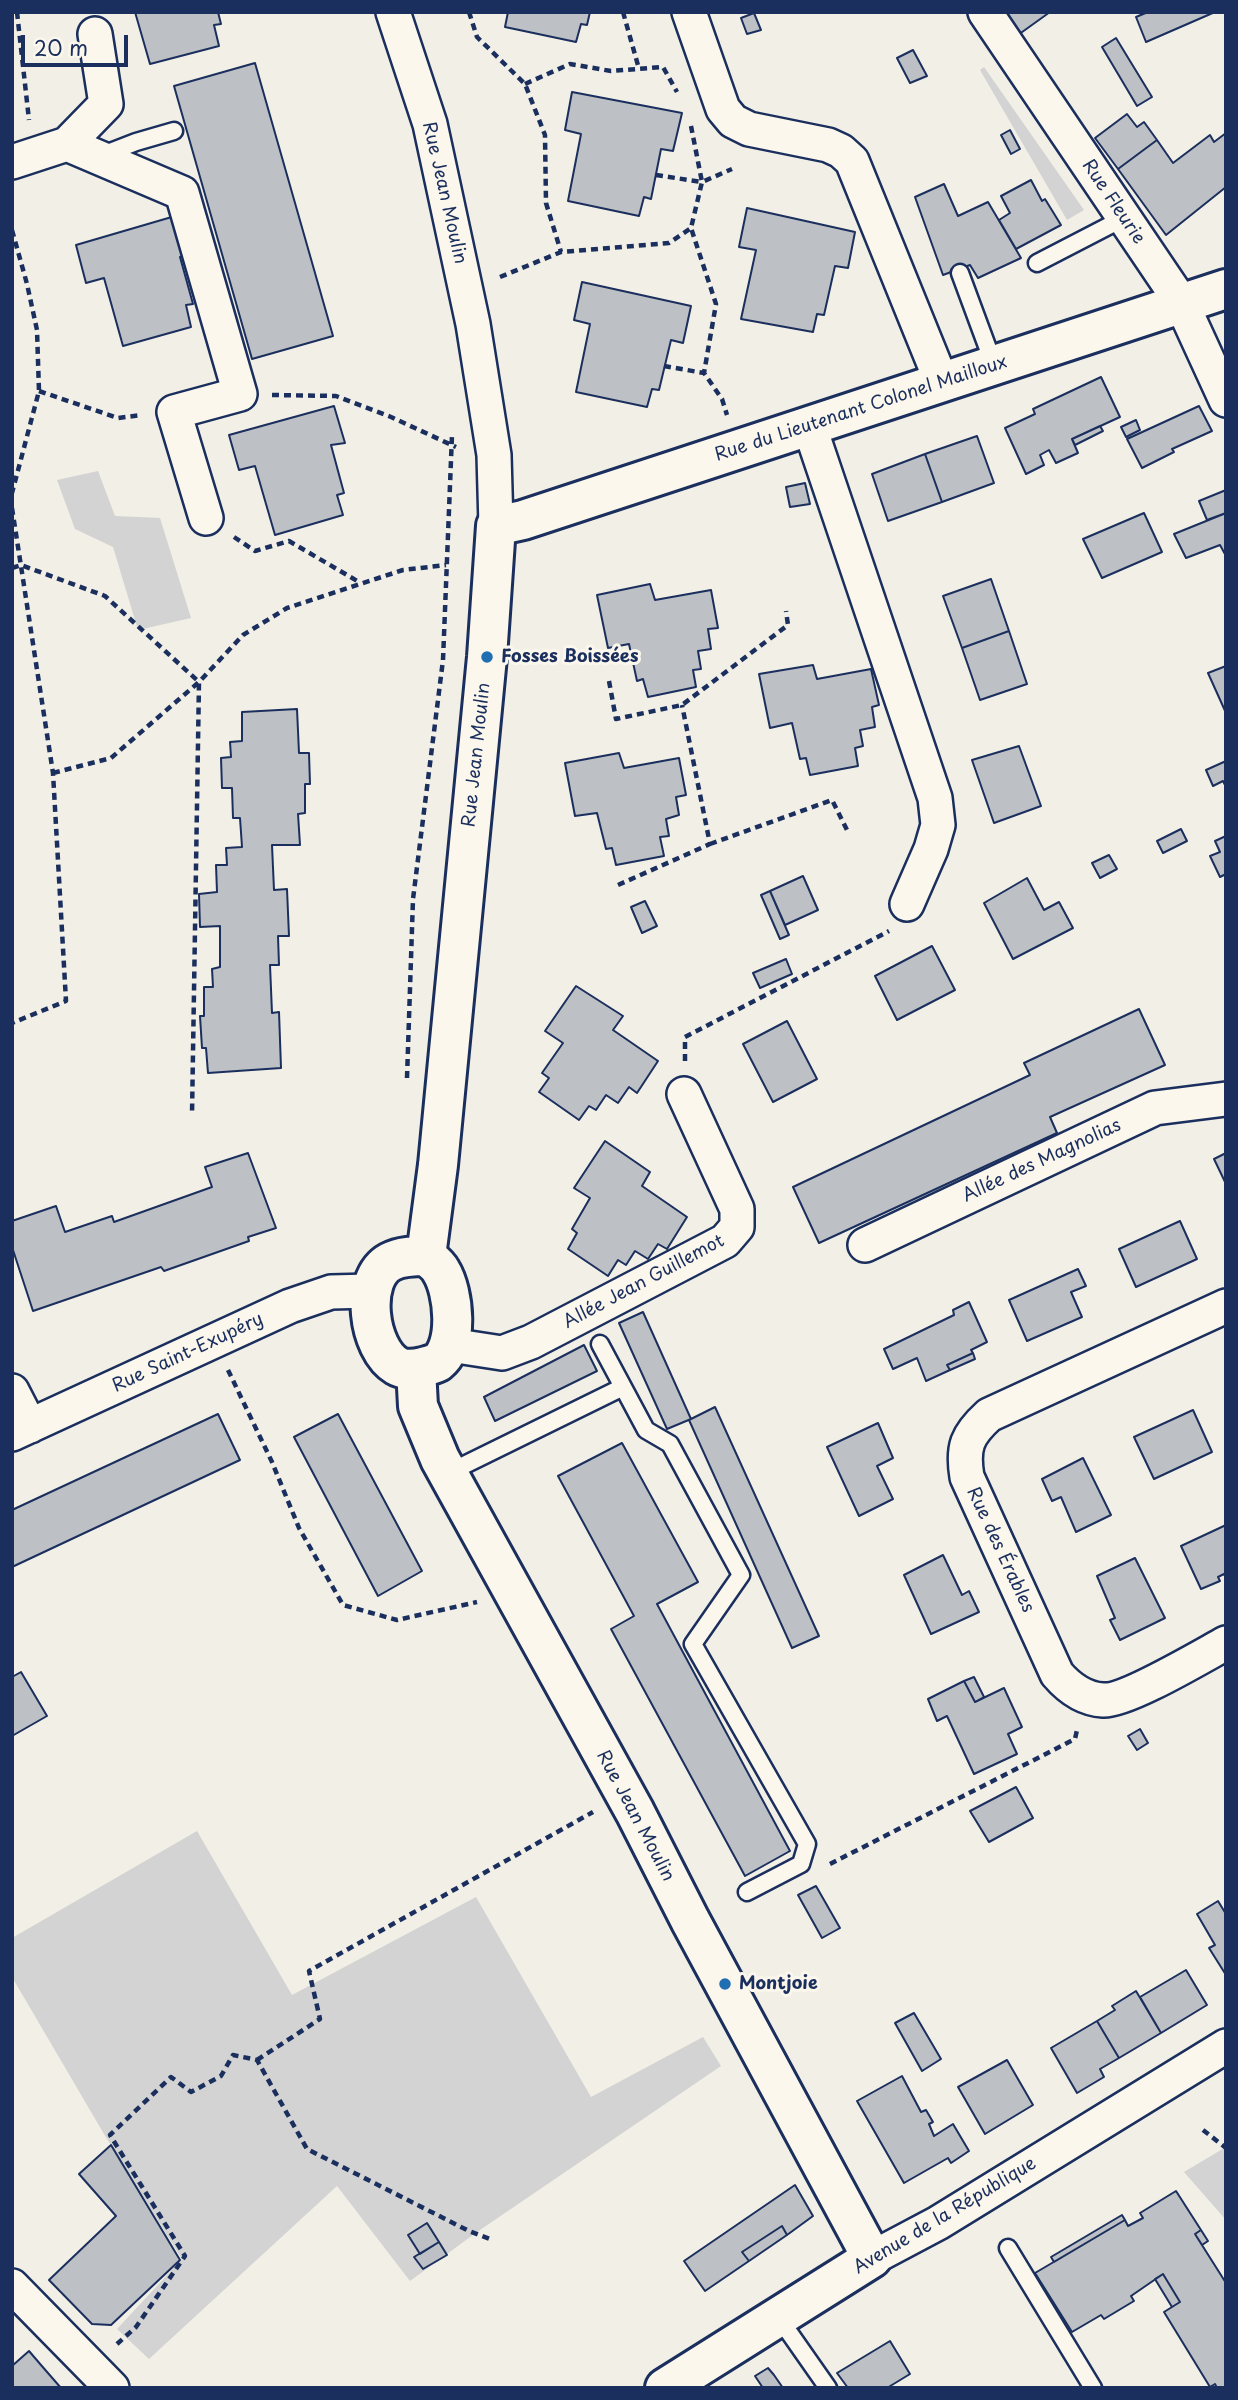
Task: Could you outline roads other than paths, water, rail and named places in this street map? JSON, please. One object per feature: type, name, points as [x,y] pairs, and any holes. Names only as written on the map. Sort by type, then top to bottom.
[{"type":"street","name":"Rue Jean Moulin","points":[[393,12],[430,124],[473,324],[494,455],[496,526],[487,657],[438,1165],[426,1256]]},
{"type":"street","points":[[689,12],[723,109],[733,121],[749,129],[828,145],[841,151],[852,161],[942,383]]},
{"type":"street","name":"Rue Fleurie","points":[[985,12],[1181,302],[1226,400]]},
{"type":"street","points":[[22,159],[67,144],[106,104],[95,34]]},
{"type":"street","points":[[67,144],[183,193],[240,394],[174,412],[206,518]]},
{"type":"street","name":"Rue du Lieutenant Colonel Mailloux","points":[[496,526],[523,520],[1226,289]]},
{"type":"street","points":[[809,425],[935,798],[938,825],[931,849],[907,904]]},
{"type":"street","name":"Allée Jean Guillemot","points":[[450,1345],[502,1353],[542,1336],[725,1241],[737,1227],[737,1209],[684,1094]]},
{"type":"street","name":"Allée des Magnolias","points":[[865,1245],[1155,1108],[1226,1098]]},
{"type":"street","points":[[404,1256],[426,1256],[441,1270],[450,1292],[453,1324],[450,1345],[438,1362],[415,1369],[397,1366],[382,1350],[373,1326],[370,1291],[377,1275],[388,1263],[404,1256]]},
{"type":"street","name":"Rue Saint-Exupéry","points":[[21,1430],[290,1306],[331,1292],[370,1291]]},
{"type":"street","name":"Rue des Érables","points":[[1226,1307],[989,1415],[975,1427],[967,1443],[964,1459],[967,1477],[1057,1674],[1068,1686],[1084,1695],[1104,1700],[1125,1696],[1226,1643]]},
{"type":"street","name":"Rue Jean Moulin","points":[[415,1369],[418,1406],[448,1473],[625,1794],[872,2258]]},
{"type":"street","points":[[12,1391],[21,1430]]},
{"type":"street","name":"Avenue de la République","points":[[666,2388],[872,2258],[938,2222],[1226,2046]]},
{"type":"street","points":[[12,2286],[102,2377]]},
{"type":"lane","points":[[98,157],[174,131]]},
{"type":"lane","points":[[1037,263],[1124,218]]},
{"type":"lane","points":[[960,273],[994,365]]},
{"type":"lane","points":[[600,1344],[646,1430],[670,1444],[741,1575],[693,1644],[807,1844],[801,1864],[747,1892]]},
{"type":"lane","points":[[448,1473],[623,1387]]},
{"type":"lane","points":[[1008,2248],[1093,2388]]},
{"type":"lane","points":[[779,2318],[828,2388]]},
{"type":"place","name":"Fosses Boissées","points":[[487,657]]},
{"type":"place","name":"Montjoie","points":[[725,1984]]}]
